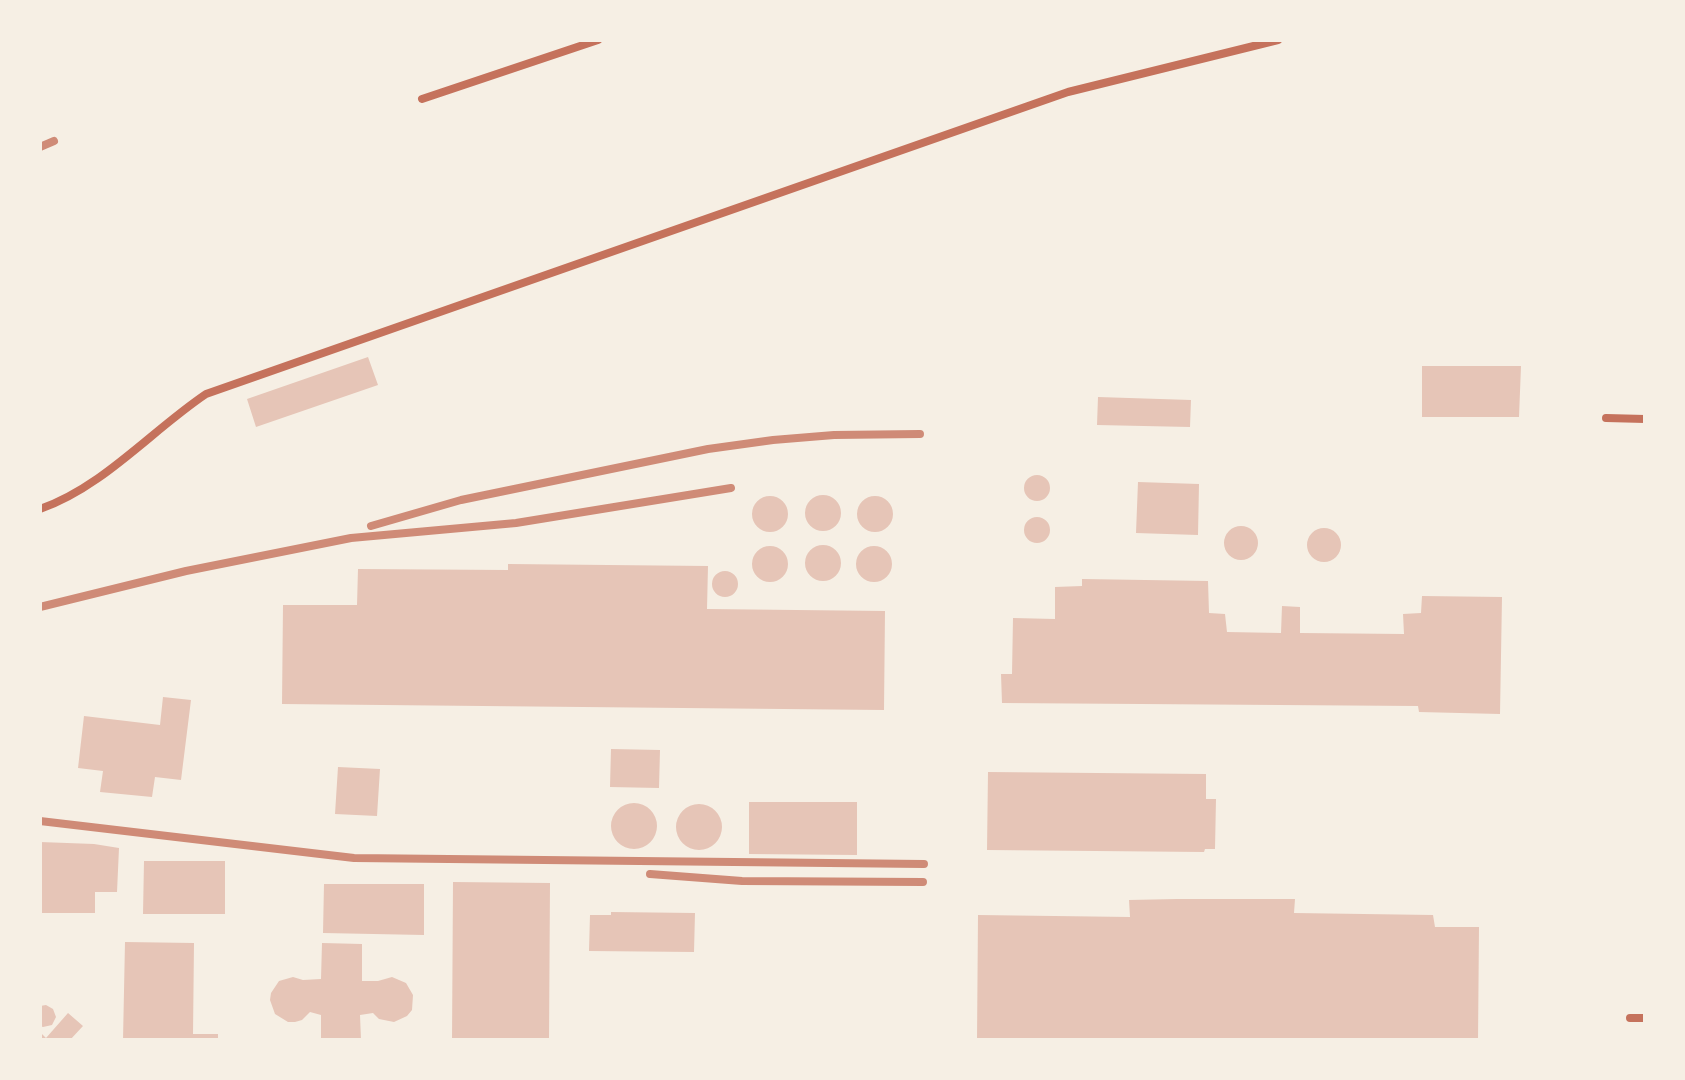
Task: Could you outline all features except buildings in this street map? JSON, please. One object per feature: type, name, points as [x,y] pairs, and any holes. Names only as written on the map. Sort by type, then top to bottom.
[{"type":"lane","points":[[422,99],[598,40]]},
{"type":"lane","points":[[40,509],[93,482],[206,394],[1068,92],[1278,40]]},
{"type":"lane","points":[[1606,418],[1645,419]]},
{"type":"lane","points":[[1630,1018],[1645,1018]]},
{"type":"railway","points":[[40,147],[54,141]]},
{"type":"railway","points":[[371,526],[461,500],[708,449],[834,435],[920,434]]},
{"type":"railway","points":[[40,607],[186,571],[351,538],[516,523],[731,488]]},
{"type":"railway","points":[[40,821],[354,858],[924,864]]},
{"type":"railway","points":[[650,874],[742,881],[923,882]]}]
